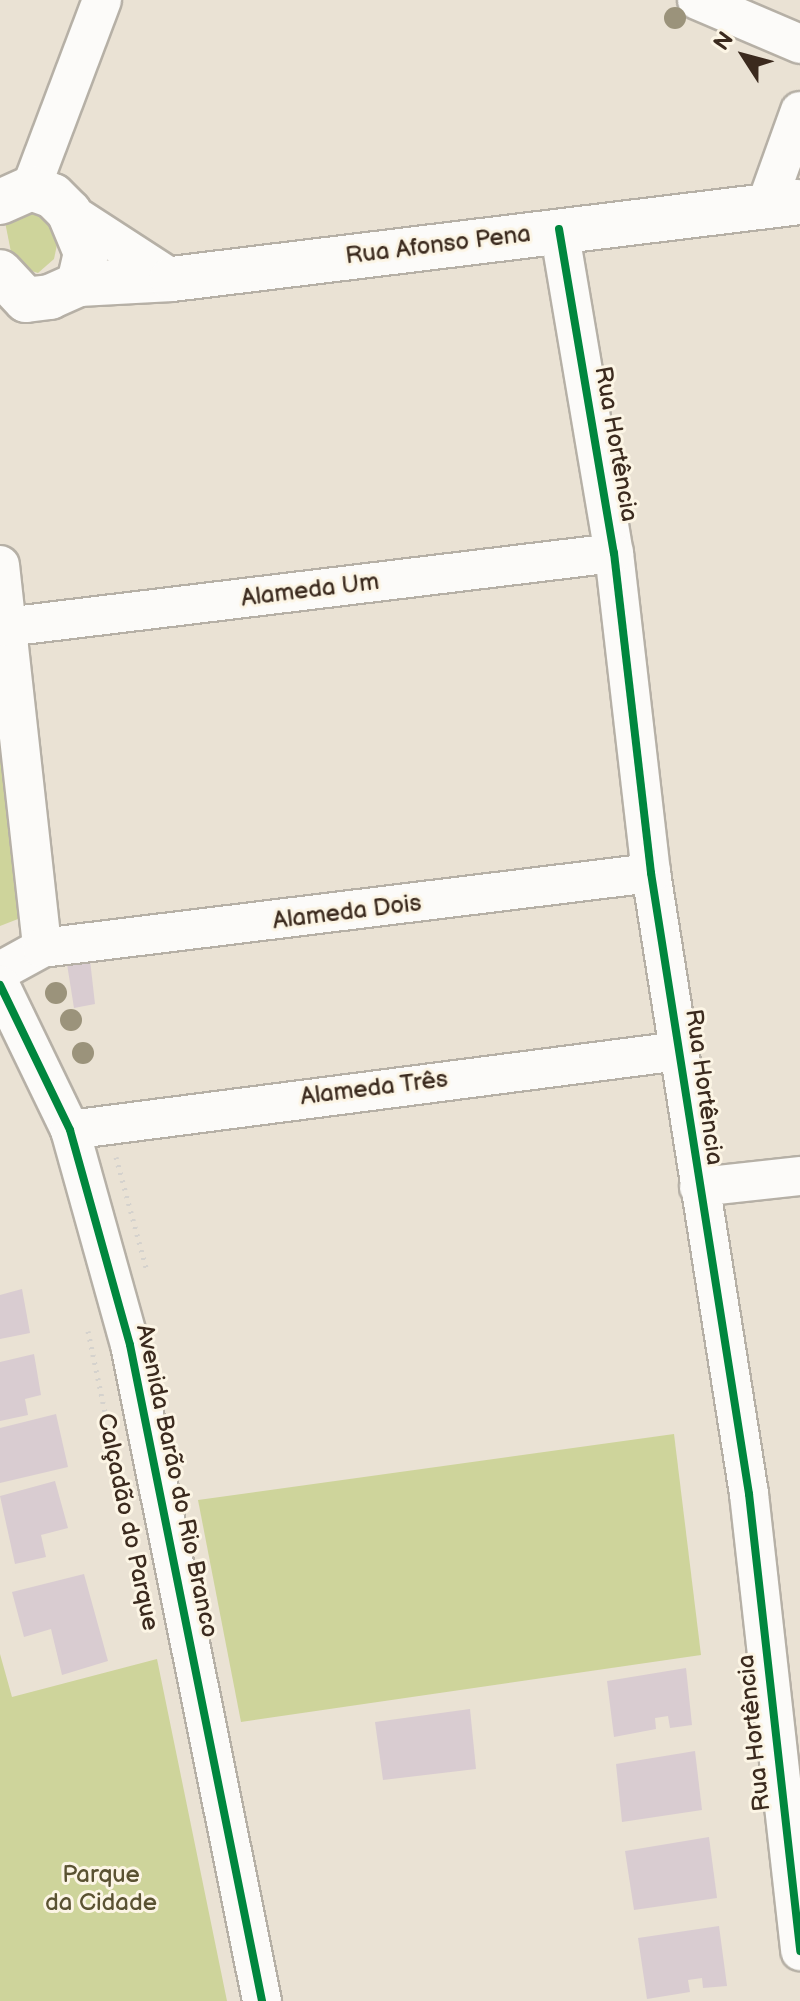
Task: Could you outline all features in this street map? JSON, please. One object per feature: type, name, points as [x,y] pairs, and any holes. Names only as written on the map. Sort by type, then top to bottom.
[{"type":"main road","points":[[10,194],[53,196],[69,212],[86,253],[79,284]]},
{"type":"main road","name":"Rua Afonso Pena","points":[[9,295],[50,297],[79,284],[172,279],[559,229],[782,205]]},
{"type":"street","points":[[10,194],[102,0]]},
{"type":"street","points":[[697,0],[800,44]]},
{"type":"street","points":[[782,205],[800,111]]},
{"type":"street","points":[[69,212],[172,279]]},
{"type":"street","name":"Rua Hortência","points":[[559,229],[614,553],[651,873],[749,1494],[800,1951]]},
{"type":"street","name":"Alameda Um","points":[[6,627],[614,553]]},
{"type":"street","points":[[0,565],[42,948],[0,971]]},
{"type":"street","name":"Alameda Dois","points":[[42,948],[651,873]]},
{"type":"street","name":"Avenida Barão do Rio Branco","points":[[0,985],[70,1130],[130,1345],[262,2001]]},
{"type":"street","name":"Alameda Três","points":[[70,1130],[679,1051]]},
{"type":"street","points":[[699,1187],[800,1176]]},
{"type":"green space","points":[[32,196],[59,235],[54,259],[38,273],[22,268],[11,252],[5,222]]},
{"type":"green space","points":[[0,731],[20,889],[18,919],[0,926]]},
{"type":"green space","points":[[674,1434],[701,1655],[241,1722],[198,1500]]},
{"type":"green space","name":"Parque da Cidade","points":[[0,1654],[12,1697],[157,1659],[227,2001],[0,2001]]},
{"type":"building","points":[[90,960],[95,1004],[74,1008],[67,964]]},
{"type":"building","points":[[22,1289],[30,1333],[0,1339],[0,1295]]},
{"type":"building","points":[[34,1354],[41,1395],[25,1399],[28,1415],[0,1421],[0,1362]]},
{"type":"building","points":[[56,1414],[68,1467],[0,1483],[0,1428]]},
{"type":"building","points":[[55,1481],[68,1528],[41,1535],[46,1557],[15,1564],[0,1496]]},
{"type":"building","points":[[84,1574],[108,1661],[62,1675],[51,1629],[24,1637],[12,1592]]},
{"type":"building","points":[[686,1668],[692,1725],[670,1728],[668,1716],[655,1718],[656,1729],[614,1737],[607,1681]]},
{"type":"building","points":[[470,1709],[476,1769],[383,1780],[375,1722]]},
{"type":"building","points":[[695,1751],[702,1810],[622,1822],[616,1764]]},
{"type":"building","points":[[709,1837],[717,1898],[634,1910],[625,1851]]},
{"type":"building","points":[[719,1926],[727,1986],[703,1988],[702,1978],[688,1980],[690,1992],[647,1999],[638,1938]]},
{"type":"cycle path","points":[[559,229],[614,553],[651,873],[749,1494],[800,1951]]},
{"type":"cycle path","points":[[0,985],[70,1130],[130,1345],[262,2001]]}]
